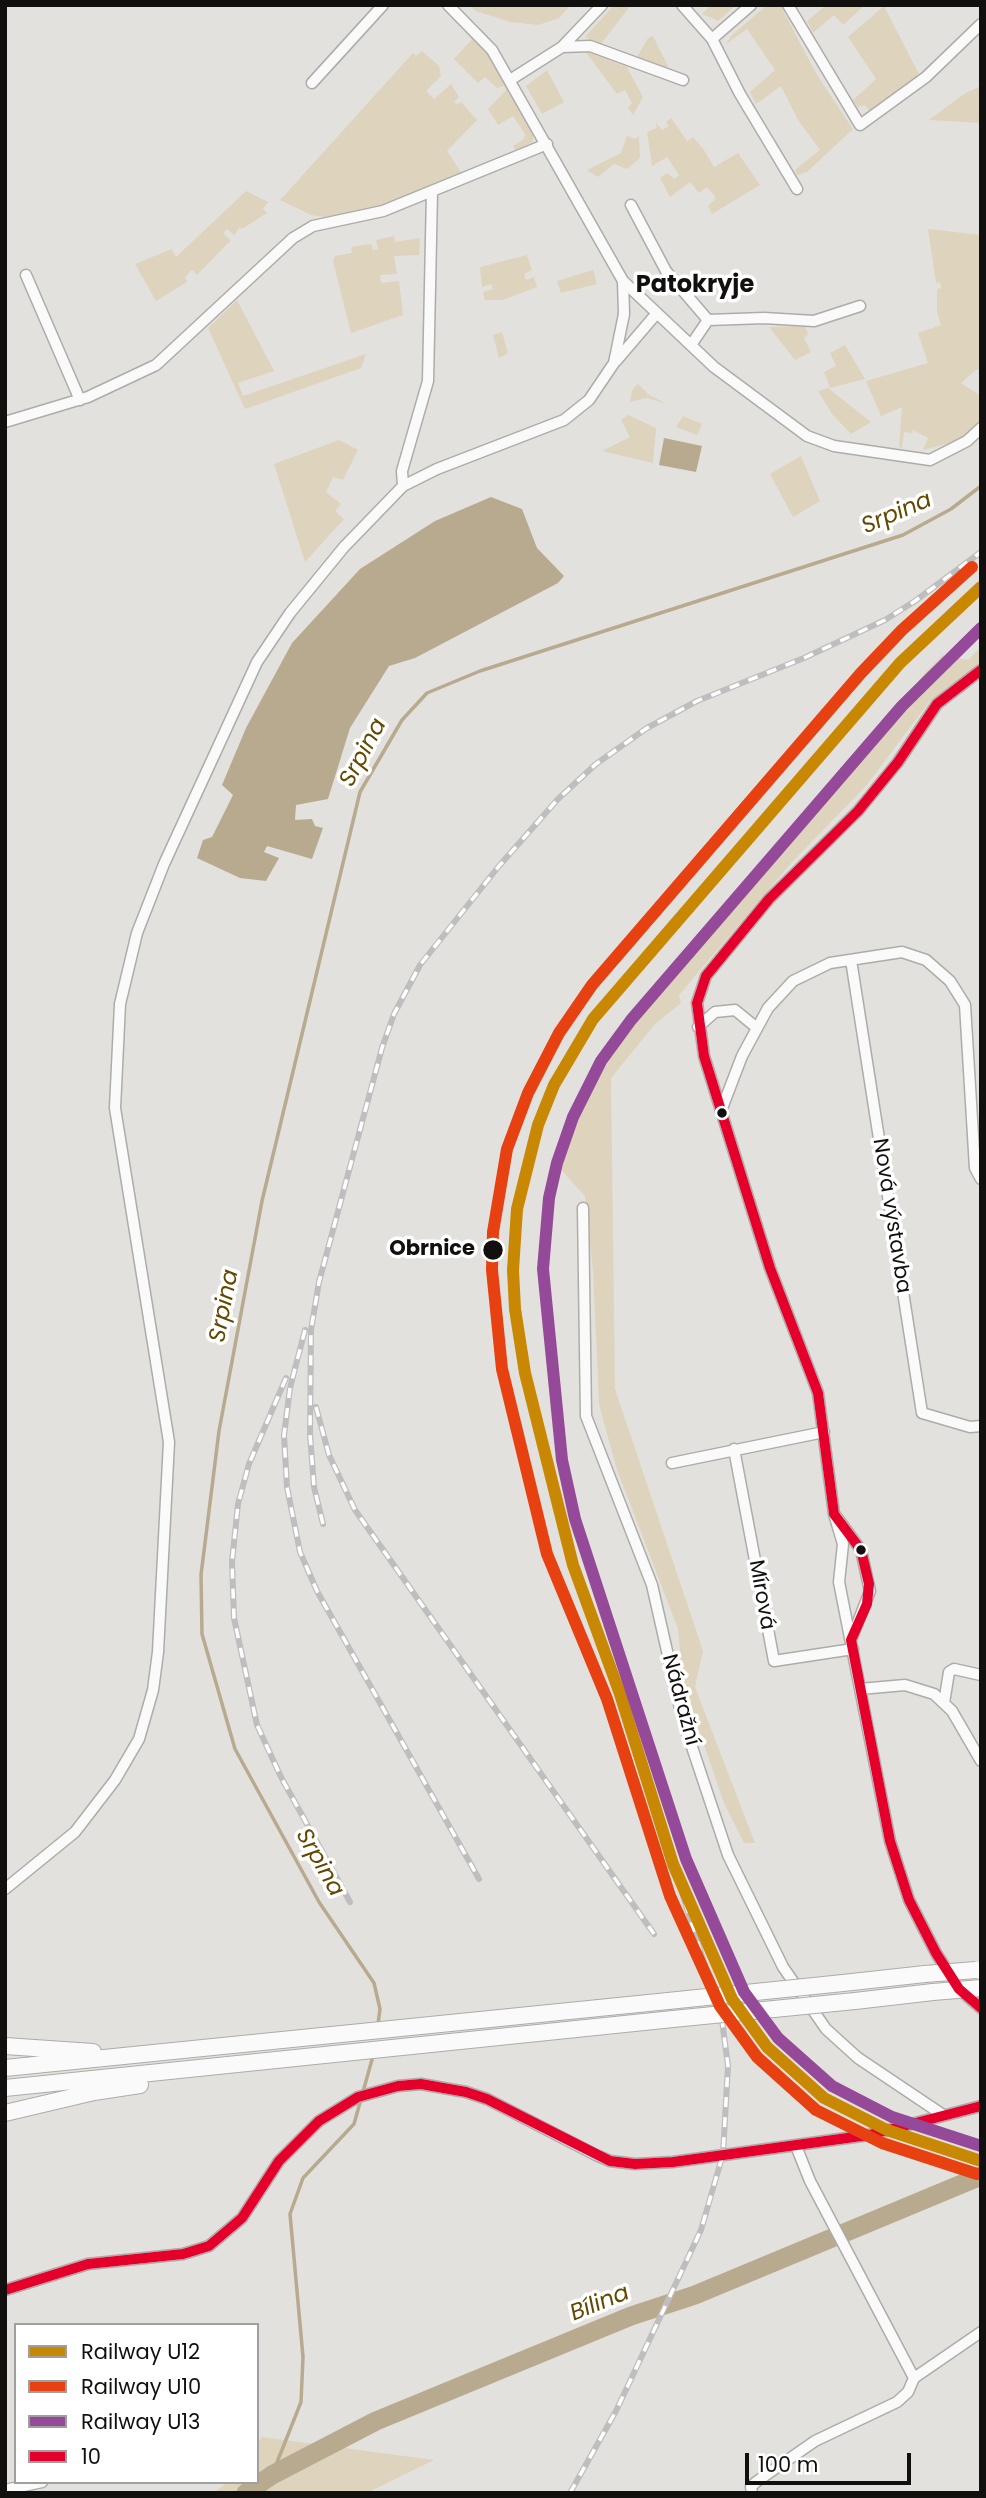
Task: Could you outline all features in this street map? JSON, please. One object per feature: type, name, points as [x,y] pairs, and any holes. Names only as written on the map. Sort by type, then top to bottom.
[{"type":"highway","points":[[5,2068],[978,1970]]},
{"type":"highway","points":[[5,2088],[981,1988]]},
{"type":"highway","points":[[5,2046],[76,2049],[113,2056]]},
{"type":"highway","points":[[5,2113],[94,2092],[183,2078],[223,2066]]},
{"type":"street","points":[[312,83],[383,5]]},
{"type":"street","points":[[448,5],[492,50],[623,281],[714,367],[807,436],[834,446],[930,460],[967,442],[981,428]]},
{"type":"street","points":[[510,80],[562,47],[602,5]]},
{"type":"street","points":[[682,5],[712,39],[740,94],[797,189]]},
{"type":"street","points":[[712,39],[751,5]]},
{"type":"street","points":[[788,5],[860,125],[926,77],[981,24]]},
{"type":"street","points":[[562,47],[590,47],[683,80]]},
{"type":"street","points":[[5,422],[80,400],[156,365],[293,239],[313,226],[383,211],[547,144]]},
{"type":"street","points":[[403,486],[402,471],[428,381],[432,192]]},
{"type":"street","points":[[631,205],[666,271],[708,320]]},
{"type":"street","points":[[26,275],[80,400]]},
{"type":"street","points":[[614,363],[624,314],[623,281]]},
{"type":"street","points":[[708,320],[764,318],[814,321],[860,306]]},
{"type":"street","points":[[5,1889],[75,1832],[115,1780],[139,1739],[153,1690],[159,1651],[169,1442],[116,1108],[120,1004],[137,933],[164,864],[257,662],[290,613],[344,547],[403,486],[438,469],[564,419],[589,400],[614,363],[657,313]]},
{"type":"street","points":[[691,345],[708,320]]},
{"type":"street","points":[[852,1645],[870,1591],[861,1550],[834,1514],[818,1393],[770,1268],[721,1111],[698,1027],[697,1003],[706,976],[769,899],[858,811],[898,762],[937,704],[981,670]]},
{"type":"street","points":[[721,1111],[741,1056],[768,1008],[793,981],[830,963],[902,952],[926,960],[955,989],[965,1005],[975,1168],[981,1179]]},
{"type":"street","name":"Nová výstavba","points":[[850,960],[922,1413],[970,1427],[981,1426]]},
{"type":"street","points":[[698,1027],[715,1012],[735,1010],[757,1028]]},
{"type":"street","name":"Nádražní","points":[[583,1208],[586,1416],[652,1586],[682,1717],[728,1855],[783,1967],[826,2029],[858,2058],[943,2115]]},
{"type":"street","points":[[673,1463],[824,1432]]},
{"type":"street","name":"Mírová","points":[[734,1449],[774,1661],[852,1645]]},
{"type":"street","points":[[843,1529],[839,1582],[890,1841],[909,1900],[936,1953],[959,1989],[981,2007]]},
{"type":"street","points":[[944,1703],[949,1672],[954,1669],[981,1675]]},
{"type":"street","points":[[860,1689],[905,1685],[922,1688],[944,1703],[981,1761]]},
{"type":"street","points":[[5,2290],[89,2264],[183,2254],[209,2246],[242,2218],[289,2150],[319,2121],[344,2104],[374,2091],[398,2086],[446,2087],[487,2099],[610,2161],[654,2164],[869,2135],[981,2106]]},
{"type":"street","points":[[796,2146],[810,2181],[914,2378]]},
{"type":"street","points":[[751,2490],[816,2441],[897,2402],[908,2392],[914,2378],[981,2332]]},
{"type":"street","points":[[5,2490],[33,2484]]},
{"type":"shaded area","points":[[469,5],[571,5],[559,18],[538,25],[510,22],[476,11]]},
{"type":"shaded area","points":[[614,5],[631,5],[601,44],[585,37]]},
{"type":"shaded area","points":[[711,5],[736,5],[718,21],[702,14]]},
{"type":"shaded area","points":[[767,5],[780,5],[817,75],[853,129],[807,172],[797,175],[795,170],[820,150],[798,120],[781,86],[756,104],[750,92],[775,70],[747,29],[726,44],[731,36]]},
{"type":"shaded area","points":[[826,5],[865,5],[843,25],[834,15],[813,33],[807,21]]},
{"type":"shaded area","points":[[884,6],[921,78],[873,116],[865,105],[858,107],[853,100],[876,79],[848,37]]},
{"type":"shaded area","points":[[653,36],[669,68],[637,57],[648,38]]},
{"type":"shaded area","points":[[473,38],[496,65],[533,133],[533,142],[516,150],[513,146],[524,139],[525,134],[513,116],[498,125],[488,109],[506,90],[504,86],[497,88],[485,77],[478,83],[454,59]]},
{"type":"shaded area","points":[[422,51],[439,66],[441,76],[426,91],[434,99],[451,84],[459,97],[454,102],[461,102],[477,120],[447,151],[462,174],[384,206],[324,217],[311,215],[280,200],[413,53],[416,56]]},
{"type":"shaded area","points":[[585,51],[627,67],[643,97],[633,115],[628,108],[632,103],[625,90],[617,94]]},
{"type":"shaded area","points":[[547,70],[564,102],[542,114],[526,86]]},
{"type":"shaded area","points":[[981,86],[981,123],[929,120],[964,94]]},
{"type":"shaded area","points":[[671,118],[687,141],[693,137],[714,167],[738,153],[760,185],[712,214],[708,206],[716,198],[707,187],[699,193],[690,182],[670,197],[660,178],[667,173],[675,179],[679,175],[667,157],[652,166],[647,132],[657,128],[655,122],[662,130],[669,126],[666,122]]},
{"type":"shaded area","points":[[627,136],[635,139],[639,136],[640,158],[627,169],[614,164],[598,177],[587,170],[621,153]]},
{"type":"shaded area","points":[[246,191],[268,202],[263,209],[267,213],[242,229],[240,227],[234,235],[227,229],[223,233],[231,241],[197,275],[192,270],[185,277],[187,282],[156,301],[135,264],[172,249],[176,257]]},
{"type":"shaded area","points":[[928,229],[981,235],[981,371],[977,369],[961,383],[981,396],[981,424],[958,441],[923,450],[928,438],[913,430],[912,433],[904,432],[902,448],[899,447],[902,407],[881,416],[866,381],[928,363],[918,333],[941,325],[937,312],[937,289],[941,288],[940,282],[936,283]]},
{"type":"shaded area","points":[[394,236],[395,242],[420,238],[419,255],[394,256],[397,274],[380,275],[381,283],[399,281],[403,315],[351,333],[333,261],[335,256],[352,253],[351,247],[371,244],[373,250],[378,249],[376,240]]},
{"type":"shaded area","points":[[527,255],[532,270],[524,274],[526,280],[534,277],[537,287],[502,300],[485,300],[483,292],[493,289],[491,284],[482,287],[480,267]]},
{"type":"shaded area","points":[[593,270],[597,284],[561,293],[557,281]]},
{"type":"shaded area","points":[[237,300],[274,371],[238,383],[243,396],[366,354],[361,368],[245,409],[208,328]]},
{"type":"shaded area","points":[[805,326],[808,334],[804,338],[811,352],[795,360],[769,327]]},
{"type":"shaded area","points":[[502,332],[508,353],[499,358],[493,335]]},
{"type":"shaded area","points":[[845,345],[865,379],[830,388],[824,372],[836,366],[830,353]]},
{"type":"shaded area","points":[[639,382],[649,395],[667,404],[647,398],[630,402],[632,391]]},
{"type":"shaded area","points":[[828,388],[871,422],[851,434],[832,414],[818,391]]},
{"type":"shaded area","points":[[628,415],[656,428],[653,463],[602,451],[630,437],[621,420]]},
{"type":"shaded area","points":[[683,416],[702,424],[697,435],[676,427]]},
{"type":"shaded area","points":[[664,438],[702,446],[696,472],[659,465]]},
{"type":"shaded area","points":[[339,440],[358,450],[343,480],[333,477],[326,492],[341,504],[335,511],[344,519],[305,562],[274,464]]},
{"type":"shaded area","points":[[801,456],[820,501],[793,517],[770,474]]},
{"type":"shaded area","points":[[491,497],[522,509],[537,548],[564,576],[558,583],[415,658],[389,666],[350,728],[328,799],[296,805],[295,820],[312,819],[315,826],[323,828],[312,859],[267,846],[264,852],[279,858],[266,881],[240,878],[197,858],[203,840],[212,837],[233,795],[222,785],[246,728],[292,643],[360,569],[435,521]]},
{"type":"shaded area","points":[[981,647],[981,662],[930,701],[866,786],[793,861],[679,995],[681,1003],[655,1024],[611,1078],[615,1389],[703,1651],[695,1687],[755,1843],[744,1843],[724,1803],[683,1684],[678,1629],[616,1467],[599,1404],[593,1271],[585,1196],[553,1161],[569,1115],[584,1083],[627,1016],[925,673],[943,655],[968,660]]},
{"type":"shaded area","points":[[262,2437],[434,2460],[367,2493],[213,2493],[225,2484],[259,2484],[259,2442]]},
{"type":"waterway","name":"Srpina","points":[[378,2024],[380,2009],[374,1983],[319,1902],[235,1749],[202,1634],[201,1575],[219,1431],[262,1201],[360,792],[402,720],[427,693],[480,671],[903,535],[951,509],[981,486]]},
{"type":"waterway","name":"Srpina","points":[[272,2475],[301,2402],[303,2357],[290,2214],[303,2178],[354,2124],[373,2056]]},
{"type":"waterway","name":"Bílina","points":[[246,2493],[272,2475],[376,2421],[631,2316],[695,2295],[981,2176]]},
{"type":"railway","points":[[323,1524],[314,1487],[310,1434],[311,1330],[319,1282],[382,1048],[394,1014],[420,965],[499,866],[558,799],[596,764],[647,728],[697,701],[804,658],[885,620],[981,552]]},
{"type":"railway","points":[[305,1330],[290,1388],[284,1435],[287,1487],[300,1552],[317,1591],[479,1879]]},
{"type":"railway","points":[[286,1378],[249,1464],[238,1504],[232,1562],[234,1618],[257,1725],[281,1777],[350,1902]]},
{"type":"railway","points":[[316,1407],[329,1455],[355,1510],[654,1934]]},
{"type":"railway","points":[[570,2493],[616,2411],[701,2230],[723,2154],[728,2066],[722,2020],[673,1864]]},
{"type":"rail line","name":"U10","points":[[972,567],[902,630],[861,673],[592,985],[559,1033],[528,1093],[507,1149],[493,1232],[492,1270],[502,1369],[547,1554],[607,1699],[670,1896],[720,2006],[757,2057],[816,2110],[882,2143],[977,2174]]},
{"type":"rail line","name":"U12","points":[[981,587],[900,663],[593,1019],[554,1085],[538,1125],[517,1209],[513,1270],[515,1309],[525,1373],[573,1565],[620,1694],[673,1864],[732,1999],[767,2047],[824,2098],[887,2130],[981,2161]]},
{"type":"rail line","name":"U13","points":[[981,628],[902,706],[631,1020],[601,1061],[573,1117],[557,1163],[549,1198],[543,1269],[562,1460],[575,1519],[686,1859],[744,1992],[778,2038],[832,2086],[892,2117],[981,2146]]},
{"type":"transit line","name":"10","points":[[981,670],[937,704],[898,762],[858,811],[769,899],[706,976],[697,1003],[704,1056],[770,1268],[818,1393],[834,1514],[861,1550],[869,1584],[867,1604],[851,1640],[890,1841],[909,1900],[936,1953],[959,1989],[981,2008]]},
{"type":"transit line","name":"10","points":[[5,2290],[88,2264],[183,2254],[209,2246],[242,2218],[279,2161],[319,2121],[358,2097],[398,2086],[421,2084],[466,2092],[487,2099],[610,2161],[635,2164],[673,2162],[869,2135],[981,2106]]},
{"type":"place","name":"Obrnice","points":[[493,1250]]},
{"type":"district","name":"Patokryje","points":[[695,286]]}]
